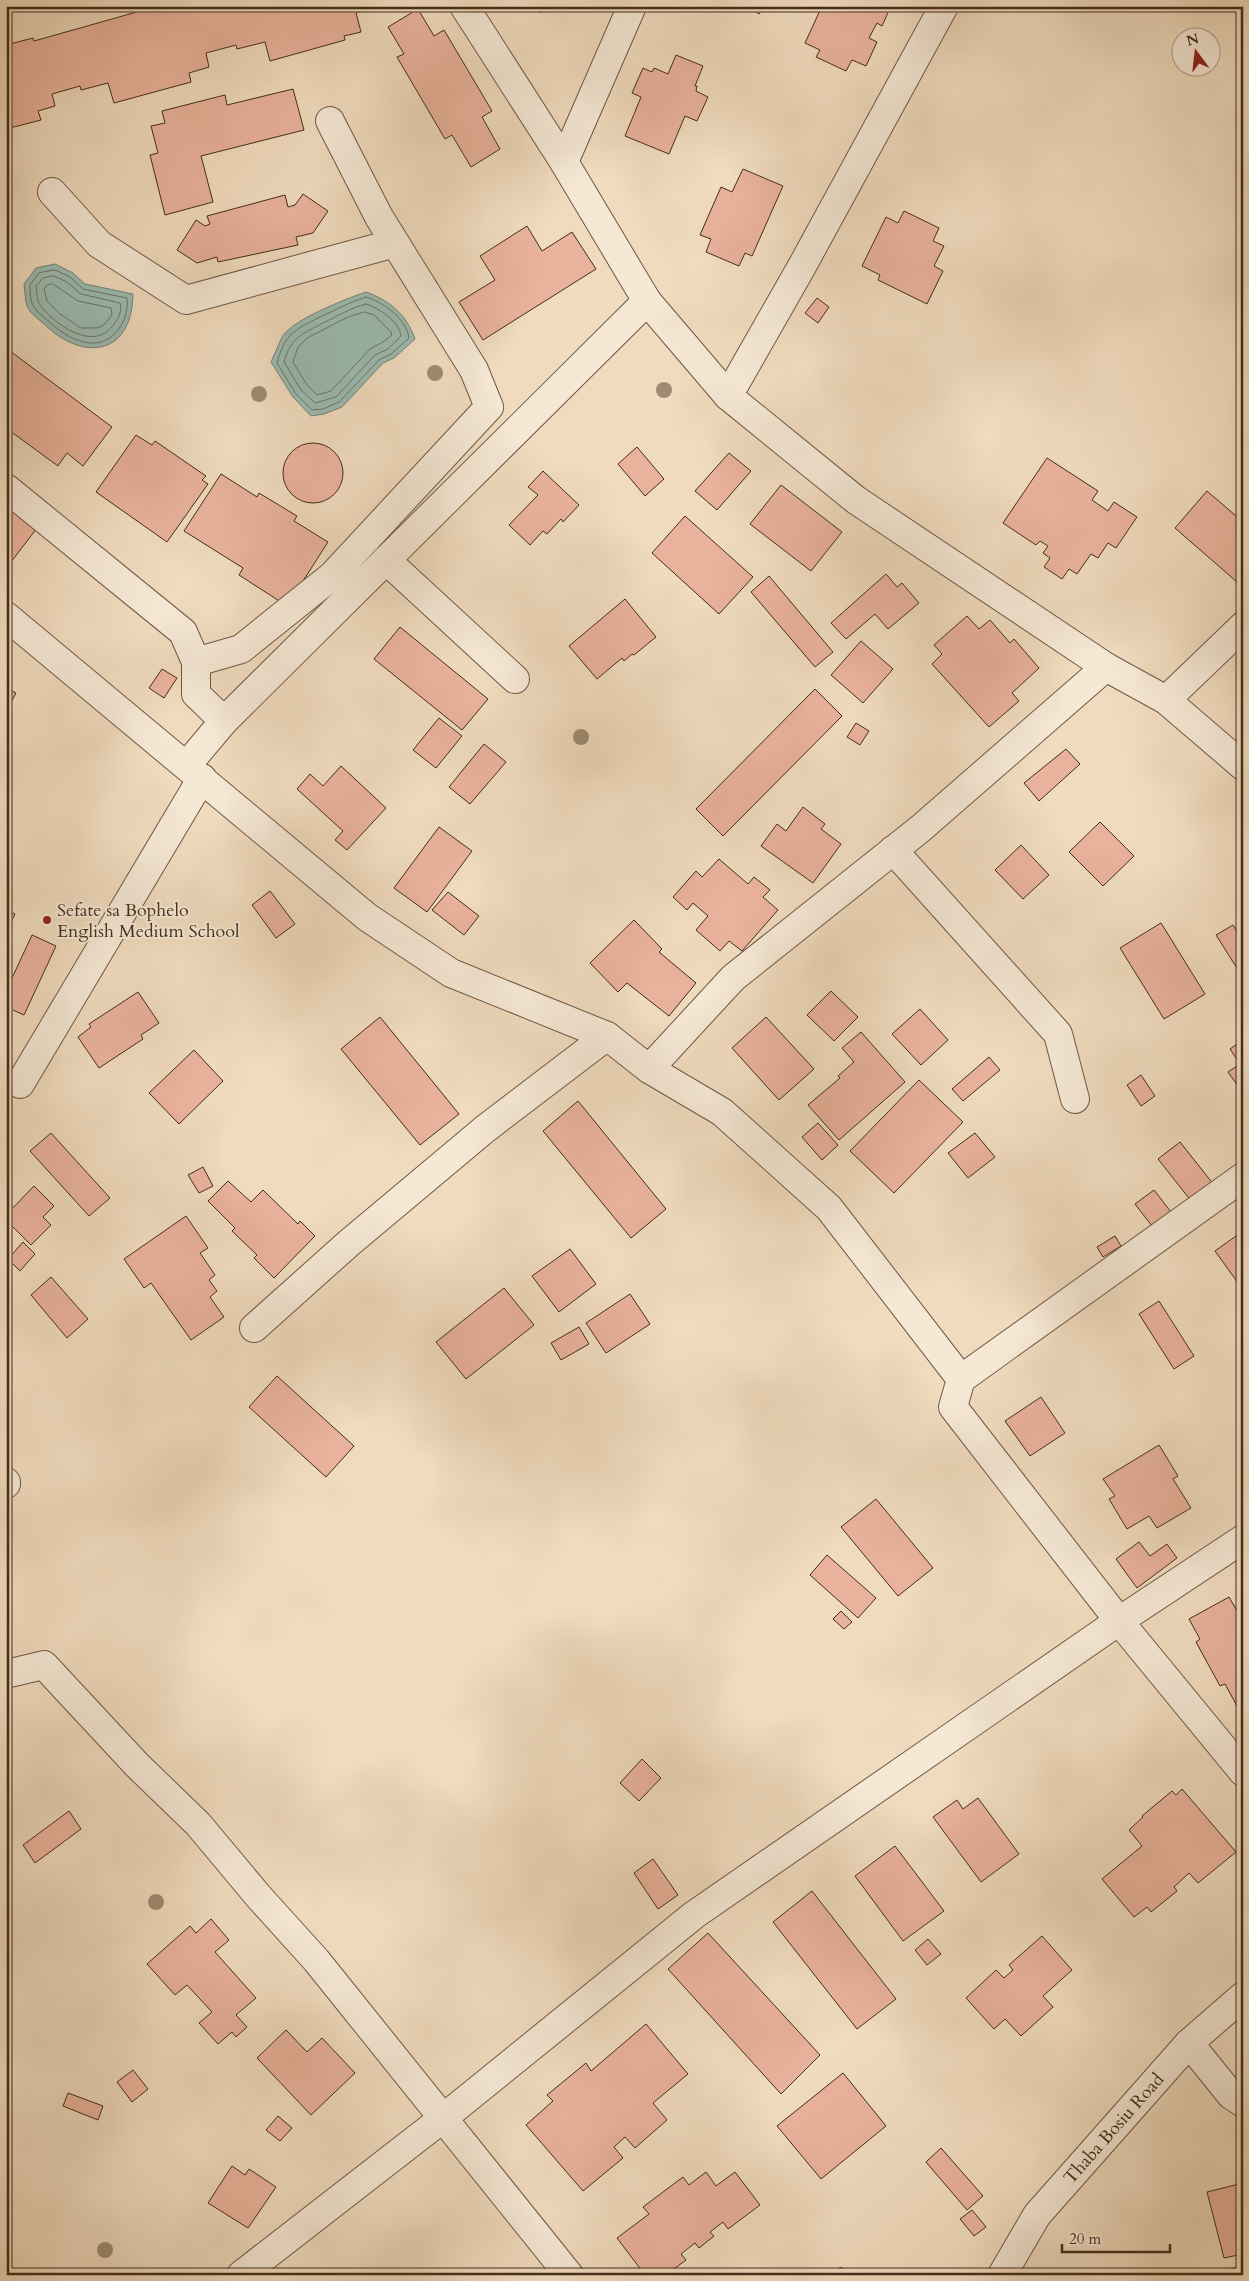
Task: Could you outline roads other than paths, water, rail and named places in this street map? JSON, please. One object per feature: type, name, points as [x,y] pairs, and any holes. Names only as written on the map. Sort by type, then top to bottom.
[{"type":"street","points":[[464,6],[564,162],[647,301],[728,396],[856,500],[1106,667],[1166,700],[1243,766]]},
{"type":"street","points":[[564,162],[632,6]]},
{"type":"street","points":[[728,396],[801,268],[944,6]]},
{"type":"street","points":[[196,662],[241,649],[332,576],[489,407],[474,370],[379,217],[330,121]]},
{"type":"street","points":[[52,192],[99,244],[186,300],[395,243]]},
{"type":"street","points":[[20,1084],[224,721],[647,301]]},
{"type":"street","points":[[6,488],[183,632],[196,662],[196,694],[224,721]]},
{"type":"street","points":[[386,560],[516,679]]},
{"type":"street","points":[[6,616],[367,917],[451,973],[607,1036],[650,1069],[722,1112],[829,1208],[961,1379]]},
{"type":"street","points":[[1166,700],[1243,626]]},
{"type":"street","points":[[650,1069],[733,978],[893,850],[1106,667]]},
{"type":"street","points":[[893,850],[1058,1034],[1075,1098]]},
{"type":"street","points":[[254,1328],[349,1243],[478,1136],[607,1036]]},
{"type":"street","points":[[1243,1177],[961,1379],[953,1407],[1119,1621],[1243,1772]]},
{"type":"street","points":[[241,2275],[442,2119],[694,1915],[1119,1621],[1243,1539]]},
{"type":"street","points":[[6,1674],[44,1664],[137,1765],[198,1824],[259,1897],[316,1960],[569,2275]]},
{"type":"street","name":"Thaba Bosiu Road","points":[[1002,2275],[1037,2215],[1190,2042],[1243,1996]]},
{"type":"street","points":[[1190,2042],[1230,2095],[1243,2103]]},
{"type":"water","points":[[55,264],[73,273],[85,284],[133,294],[130,315],[124,330],[115,341],[103,346],[89,348],[74,344],[59,336],[29,310],[24,284],[36,268]]},
{"type":"water","points":[[366,292],[390,304],[412,330],[415,339],[394,358],[383,363],[342,407],[324,414],[311,416],[293,397],[271,362],[279,343],[288,330],[297,323]]},
{"type":"place","name":"Sefate sa Bophelo English Medium School","points":[[47,920]]}]
